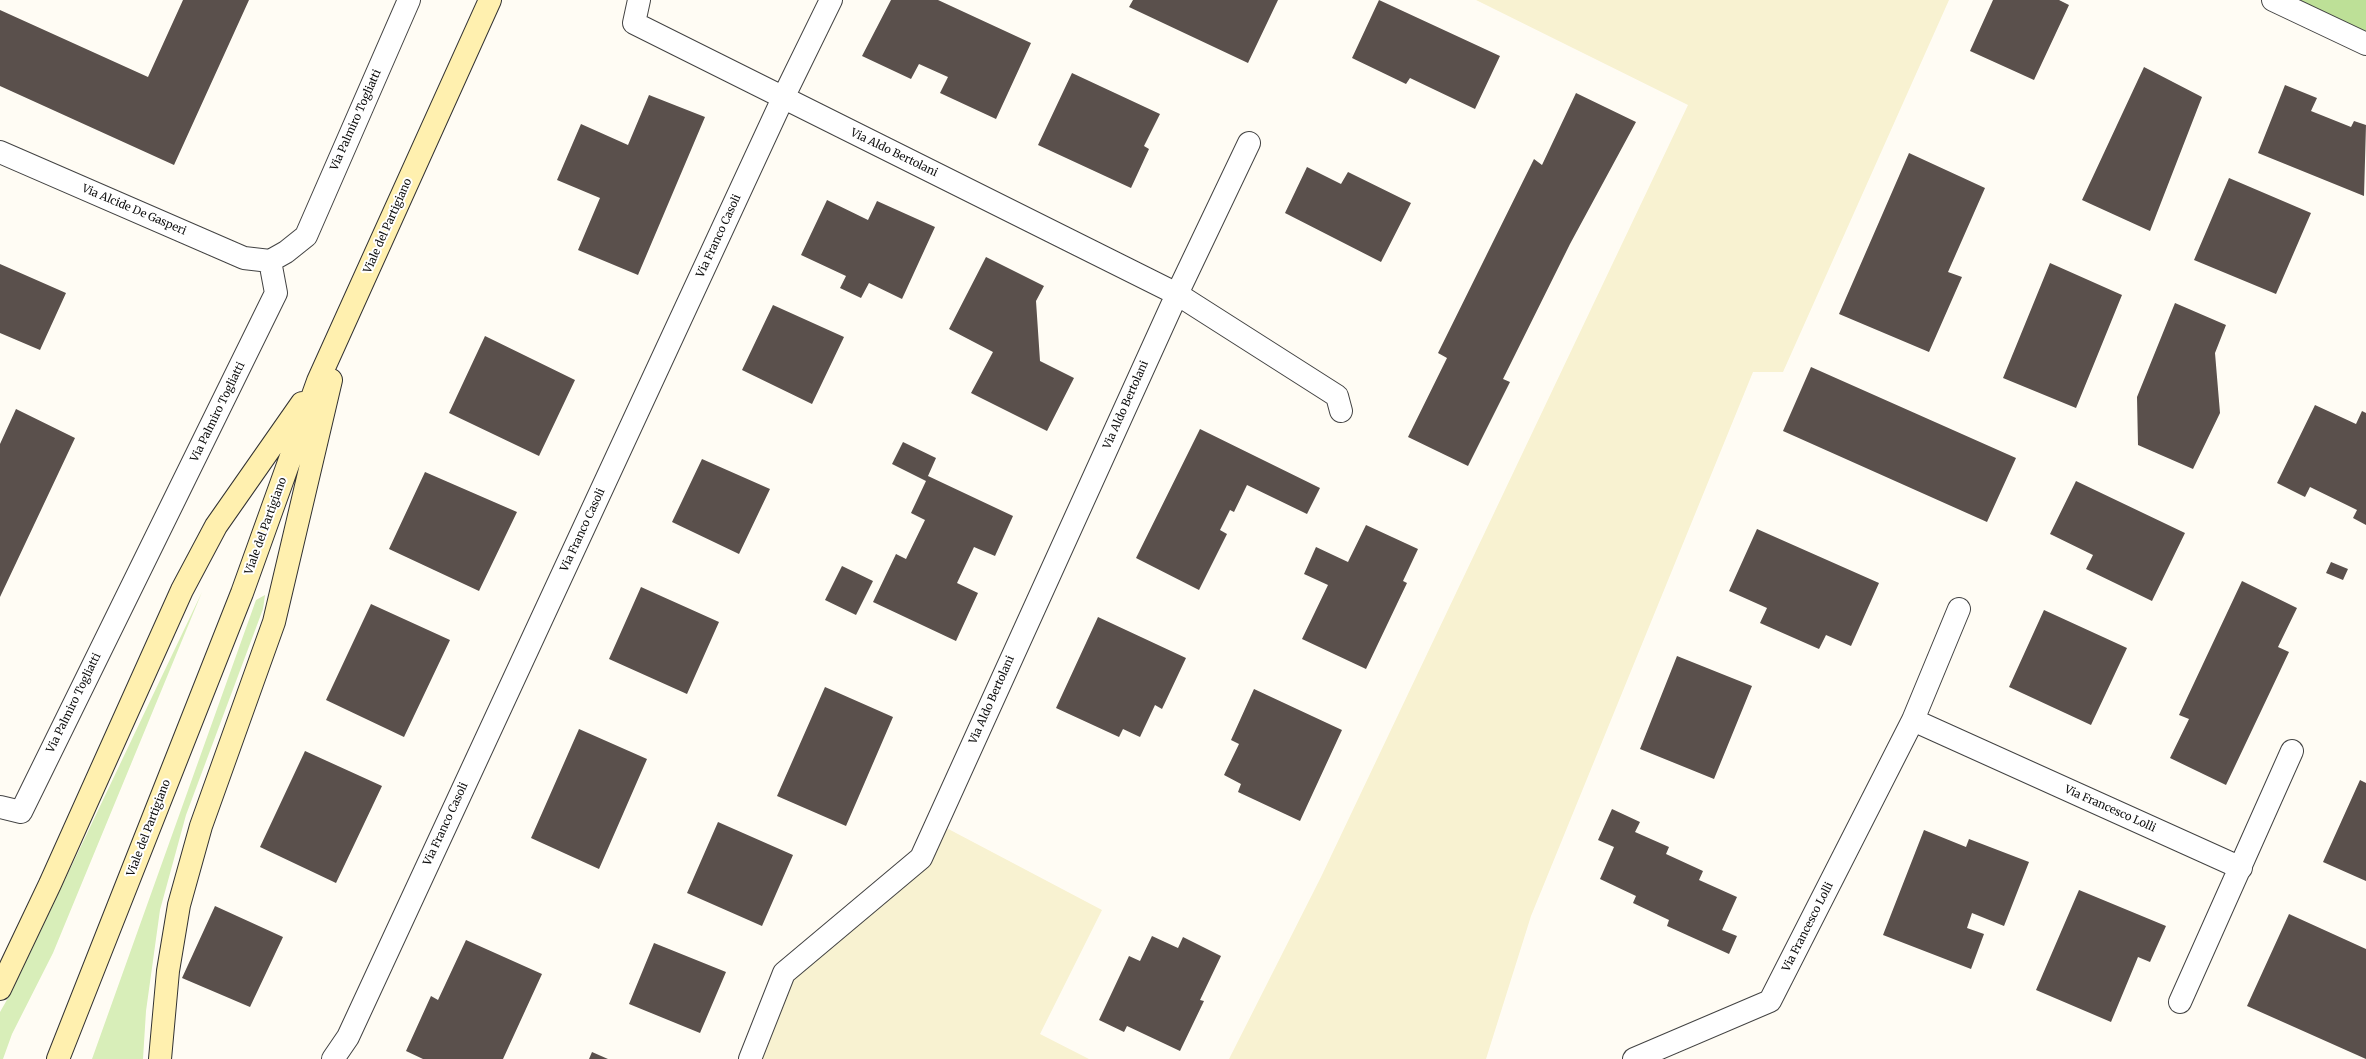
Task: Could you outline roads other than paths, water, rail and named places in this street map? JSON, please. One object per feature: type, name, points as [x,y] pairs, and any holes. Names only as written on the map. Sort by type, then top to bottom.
[{"type":"main road","name":"Viale del Partigiano","points":[[58,1059],[242,593],[318,381],[490,0]]},
{"type":"main road","points":[[160,1059],[168,971],[179,905],[200,826],[274,622],[345,322]]},
{"type":"main road","points":[[0,989],[50,884],[185,584],[216,526],[318,381]]},
{"type":"street","name":"Via Palmiro Togliatti","points":[[0,807],[21,812],[276,294],[270,261],[286,252],[306,236],[409,0]]},
{"type":"street","name":"Via Aldo Bertolani","points":[[639,0],[634,23],[1177,294],[1338,396],[1341,411]]},
{"type":"street","name":"Via Franco Casoli","points":[[333,1059],[351,1030],[783,98],[831,0]]},
{"type":"street","points":[[2273,0],[2366,44]]},
{"type":"street","name":"Via Aldo Bertolani","points":[[750,1059],[784,973],[921,858],[1177,294],[1249,143]]},
{"type":"street","name":"Via Alcide De Gasperi","points":[[0,152],[244,258],[270,261]]},
{"type":"street","name":"Via Francesco Lolli","points":[[1634,1059],[1770,1002],[1913,720],[1959,609]]},
{"type":"street","name":"Via Francesco Lolli","points":[[1913,720],[2241,868]]},
{"type":"street","points":[[2180,1002],[2292,751]]}]
